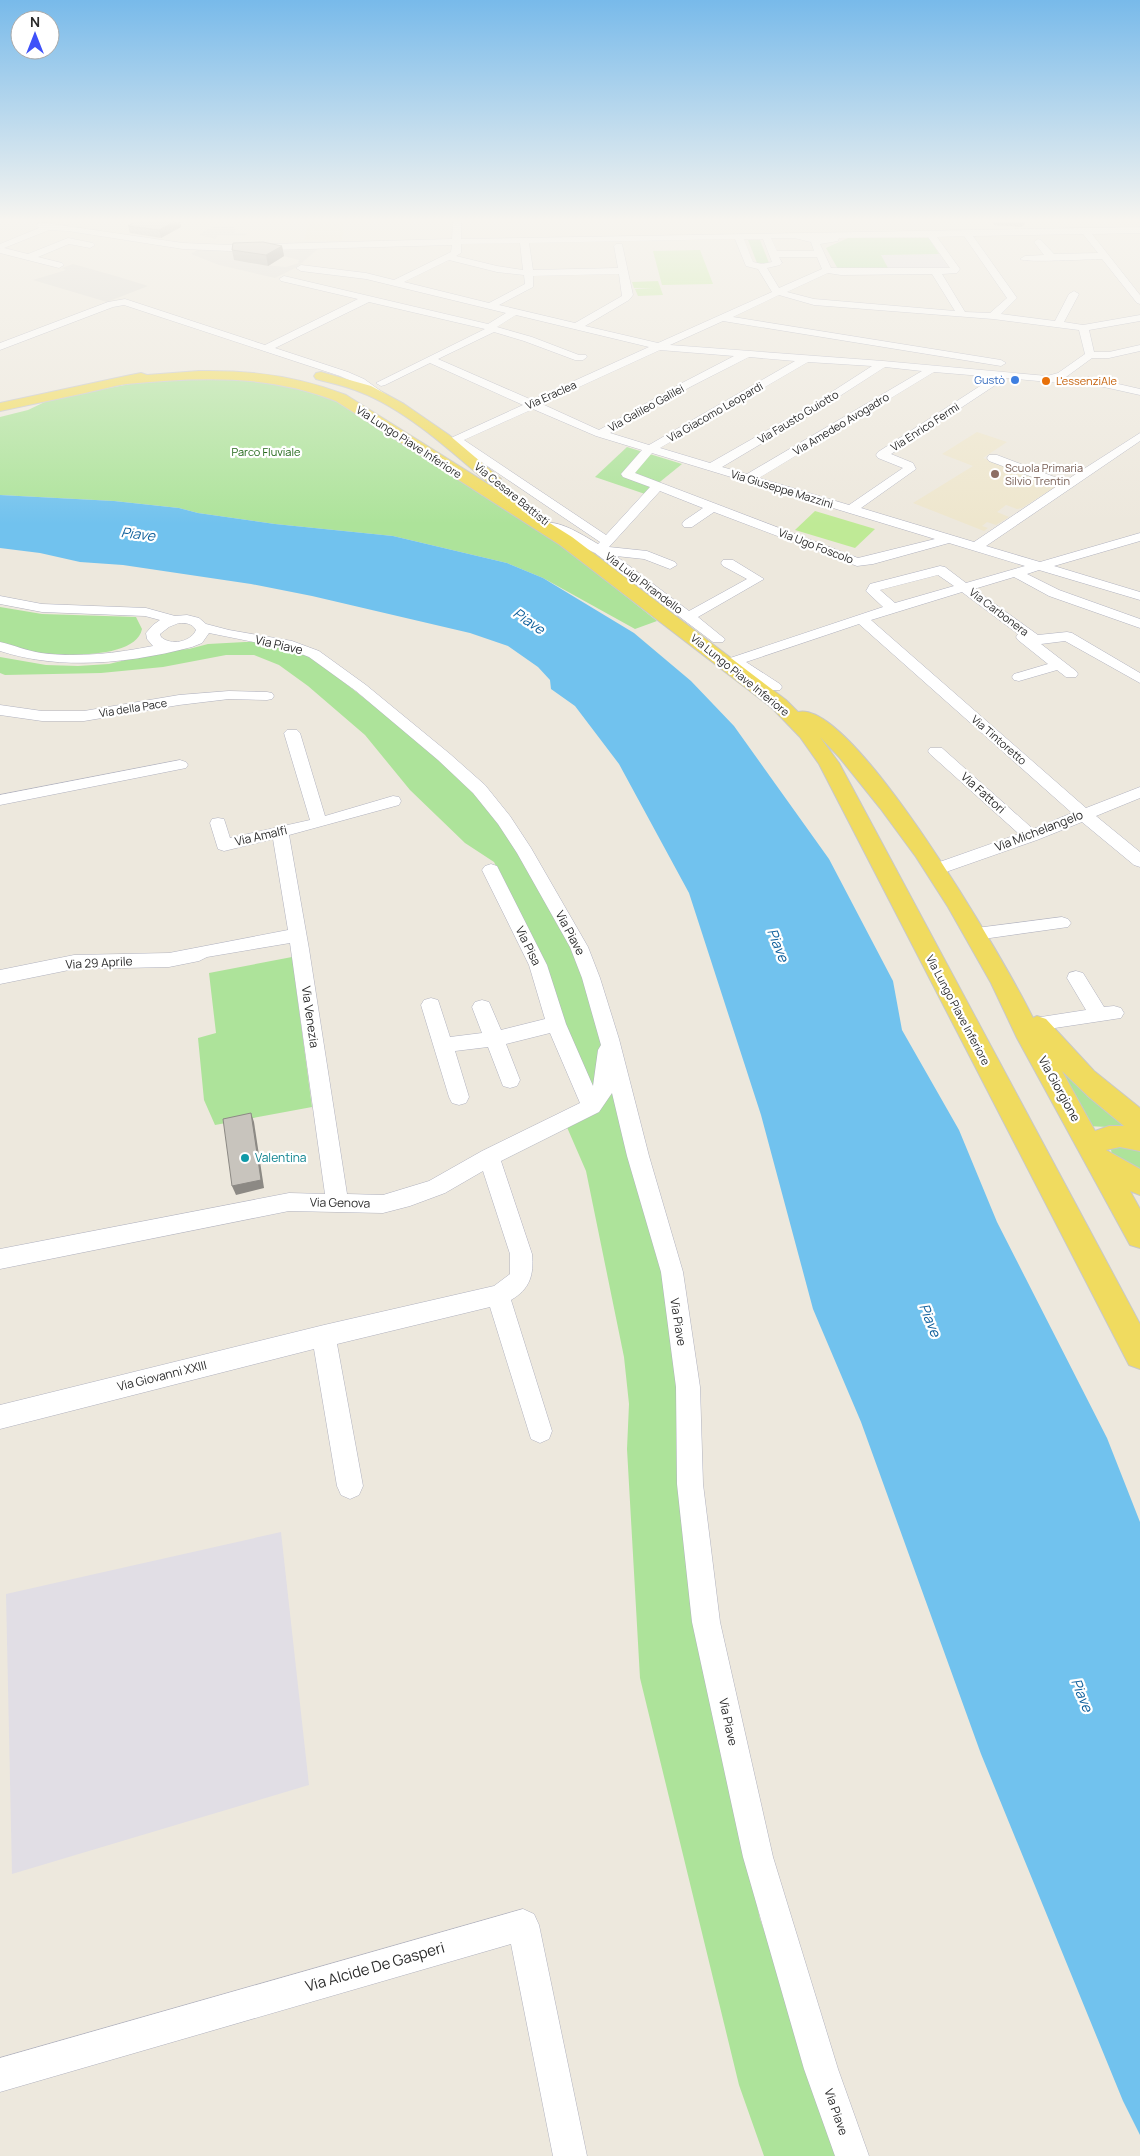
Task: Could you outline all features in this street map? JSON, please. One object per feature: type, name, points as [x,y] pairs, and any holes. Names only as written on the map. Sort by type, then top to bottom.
[{"type":"main road","name":"Via Lungo Piave Inferiore","points":[[0,407],[126,380],[186,371],[263,369],[304,373],[358,386],[385,399]]},
{"type":"main road","name":"Via Lungo Piave Inferiore","points":[[126,380],[186,375],[228,375],[287,381],[330,393],[353,405],[566,541],[777,695],[828,763],[1140,1355]]},
{"type":"main road","points":[[0,415],[31,406],[49,397]]},
{"type":"main road","name":"Via Cesare Battisti","points":[[385,399],[452,440],[566,541]]},
{"type":"main road","name":"Via Giorgione","points":[[777,695],[838,742],[880,792],[937,869],[1005,986],[1029,1036],[1140,1236]]},
{"type":"main road","name":"Via Giorgione","points":[[1005,986],[1052,1045],[1084,1078],[1117,1107],[1140,1122]]},
{"type":"main road","points":[[1140,1140],[1121,1136],[1107,1136],[1094,1152],[1140,1183]]},
{"type":"street","name":"Via Cesare Battisti","points":[[0,347],[64,323]]},
{"type":"street","name":"Via Cesare Battisti","points":[[189,323],[343,373],[366,384],[385,399]]},
{"type":"street","points":[[266,348],[318,323]]},
{"type":"street","points":[[469,323],[528,339],[579,358],[582,357]]},
{"type":"street","points":[[431,360],[499,323]]},
{"type":"street","points":[[558,323],[658,347],[1006,374],[1102,384]]},
{"type":"street","points":[[576,327],[584,323]]},
{"type":"street","name":"Via Eraclea","points":[[452,440],[713,323]]},
{"type":"street","points":[[753,323],[928,350],[1063,375],[1140,392]]},
{"type":"street","points":[[1041,323],[1083,328],[1114,323]]},
{"type":"street","points":[[1083,328],[1090,354]]},
{"type":"street","points":[[1040,377],[1063,375],[1090,354],[1109,355],[1140,348]]},
{"type":"street","name":"Via Galileo Galilei","points":[[600,434],[686,385],[746,355]]},
{"type":"street","name":"Via Giacomo Leopardi","points":[[649,450],[807,358]]},
{"type":"street","name":"Via Cesare Battisti","points":[[343,373],[352,374],[374,382],[383,382],[431,360]]},
{"type":"street","name":"Via Giuseppe Mazzini","points":[[431,360],[600,434],[1140,596]]},
{"type":"street","name":"Via Fausto Guiotto","points":[[711,468],[814,408],[883,364]]},
{"type":"street","name":"Via Amedeo Avogadro","points":[[750,478],[929,371],[930,368]]},
{"type":"street","name":"Via Cesare Battisti","points":[[343,373],[358,386]]},
{"type":"street","name":"Via Enrico Fermi","points":[[850,510],[910,470],[910,466],[904,462],[882,455],[1006,374]]},
{"type":"street","points":[[975,547],[1140,436]]},
{"type":"street","name":"Via Luigi Pirandello","points":[[452,440],[477,453],[595,534],[605,545],[687,616],[718,640]]},
{"type":"street","points":[[649,450],[626,474],[658,486]]},
{"type":"street","points":[[993,458],[1068,486]]},
{"type":"street","name":"Via Luigi Pirandello","points":[[605,545],[658,486]]},
{"type":"street","name":"Via Ugo Foscolo","points":[[658,486],[858,562],[949,539]]},
{"type":"street","points":[[688,524],[714,506]]},
{"type":"street","name":"Via Luigi Pirandello","points":[[551,526],[605,545],[647,555],[670,564]]},
{"type":"street","name":"Via Carbonera","points":[[731,662],[860,618],[1140,537]]},
{"type":"street","name":"Via Luigi Pirandello","points":[[687,616],[694,614],[757,579],[728,563]]},
{"type":"street","name":"Via Carbonera","points":[[893,608],[873,591],[875,587],[940,570],[1065,670],[1019,677]]},
{"type":"street","points":[[1016,573],[1054,593],[1140,624]]},
{"type":"street","name":"Via Carbonera","points":[[963,588],[1035,640],[1067,636],[1140,678]]},
{"type":"street","points":[[0,600],[42,608],[146,612],[174,620],[191,620],[199,633],[185,645],[92,659],[46,657],[0,646]]},
{"type":"street","points":[[132,611],[142,616],[154,633],[158,643],[172,646]]},
{"type":"street","name":"Via Tintoretto","points":[[860,618],[1083,814],[1140,861]]},
{"type":"street","points":[[110,657],[135,649],[154,633],[174,620]]},
{"type":"street","name":"Via Piave","points":[[199,633],[292,645],[314,654],[369,694],[444,756],[479,789],[504,820],[525,852],[579,947],[591,978],[609,1039],[638,1156],[672,1272],[688,1387],[690,1484],[694,1530],[708,1631],[758,1858],[822,2069],[852,2156]]},
{"type":"street","name":"Via della Pace","points":[[0,710],[42,716],[84,716],[179,700],[229,695],[267,696]]},
{"type":"street","points":[[292,733],[319,823]]},
{"type":"street","name":"Via Fattori","points":[[936,751],[1031,836]]},
{"type":"street","points":[[0,800],[180,766]]},
{"type":"street","name":"Via Michelangelo","points":[[937,869],[1031,836],[1140,792]]},
{"type":"street","name":"Via Amalfi","points":[[218,823],[224,845],[319,823],[393,801]]},
{"type":"street","name":"Via Venezia","points":[[280,832],[336,1202]]},
{"type":"street","name":"Via Pisa","points":[[491,870],[538,965],[556,1024],[592,1106]]},
{"type":"street","points":[[976,934],[1062,923]]},
{"type":"street","name":"Via 29 Aprile","points":[[0,977],[74,962],[169,960],[297,935]]},
{"type":"street","points":[[1036,1024],[1106,1014],[1076,978]]},
{"type":"street","points":[[431,1005],[459,1097]]},
{"type":"street","points":[[482,1007],[510,1080]]},
{"type":"street","points":[[443,1045],[494,1039],[556,1024]]},
{"type":"street","points":[[592,1106],[602,1094],[609,1039]]},
{"type":"street","name":"Via Genova","points":[[0,1259],[289,1202],[383,1204],[436,1188],[489,1157],[592,1106]]},
{"type":"street","name":"Via Giovanni XXIII","points":[[0,1417],[324,1336],[498,1295],[512,1288],[520,1280],[523,1266],[522,1254],[489,1157]]},
{"type":"street","points":[[498,1295],[540,1432]]},
{"type":"street","points":[[324,1336],[350,1486]]},
{"type":"street","name":"Via Alcide De Gasperi","points":[[0,2075],[523,1925],[570,2156]]},
{"type":"shaded area","name":"Scuola Primaria Silvio Trentin","points":[[977,432],[1007,442],[983,458],[1055,483],[1055,487],[1022,508],[1017,509],[1006,505],[997,512],[1009,517],[996,525],[987,522],[982,526],[988,528],[984,531],[913,503],[973,466],[942,454]]},
{"type":"shaded area","points":[[281,1532],[309,1785],[12,1874],[6,1594]]},
{"type":"green space","name":"Parco Fluviale","points":[[200,377],[277,383],[329,397],[403,442],[562,546],[657,621],[635,629],[543,578],[507,563],[393,536],[275,524],[198,513],[179,508],[114,501],[0,495],[0,417],[28,410],[51,399],[151,380]]},
{"type":"green space","points":[[627,447],[682,464],[645,494],[595,477]]},
{"type":"green space","points":[[815,511],[875,529],[855,548],[795,530]]},
{"type":"green space","points":[[0,607],[42,614],[136,617],[142,629],[137,639],[126,646],[111,651],[77,655],[34,652],[0,643]]},
{"type":"green space","points":[[264,642],[293,649],[317,661],[421,743],[483,803],[504,831],[567,937],[587,986],[603,1045],[596,1093],[562,1019],[547,970],[494,862],[465,843],[410,790],[365,735],[308,686],[279,665],[254,655],[226,655],[163,667],[101,673],[5,675],[0,673],[0,657],[46,665],[78,666],[109,664],[163,651],[189,649],[208,644]]},
{"type":"green space","points":[[292,957],[312,1107],[215,1125],[204,1100],[198,1038],[216,1033],[209,973]]},
{"type":"green space","points":[[1050,1055],[1088,1097],[1130,1128],[1086,1126]]},
{"type":"green space","points":[[607,1072],[655,1244],[667,1297],[743,1843],[760,1919],[842,2156],[764,2156],[739,2085],[640,1678],[627,1449],[629,1404],[624,1357],[586,1171],[566,1125]]},
{"type":"green space","points":[[1111,1143],[1140,1147],[1140,1179],[1116,1160],[1111,1149]]},
{"type":"water","name":"Piave","points":[[0,495],[114,501],[179,508],[198,513],[275,524],[393,536],[507,563],[543,578],[634,633],[691,681],[734,726],[829,859],[893,981],[902,1030],[959,1130],[997,1222],[1107,1438],[1140,1522],[1140,2135],[1123,2101],[981,1754],[861,1422],[813,1309],[761,1115],[689,893],[619,764],[575,706],[551,689],[550,680],[538,667],[508,646],[470,633],[312,596],[251,584],[123,565],[80,562],[40,553],[0,548]]},
{"type":"building","name":"Valentina","points":[[251,1113],[261,1180],[232,1186],[223,1119]]},
{"type":"place","name":"Gustò","points":[[1015,380]]},
{"type":"place","name":"L'essenziAle","points":[[1046,381]]},
{"type":"place","name":"Scuola Primaria Silvio Trentin","points":[[995,474]]},
{"type":"place","name":"Valentina","points":[[245,1158]]}]
